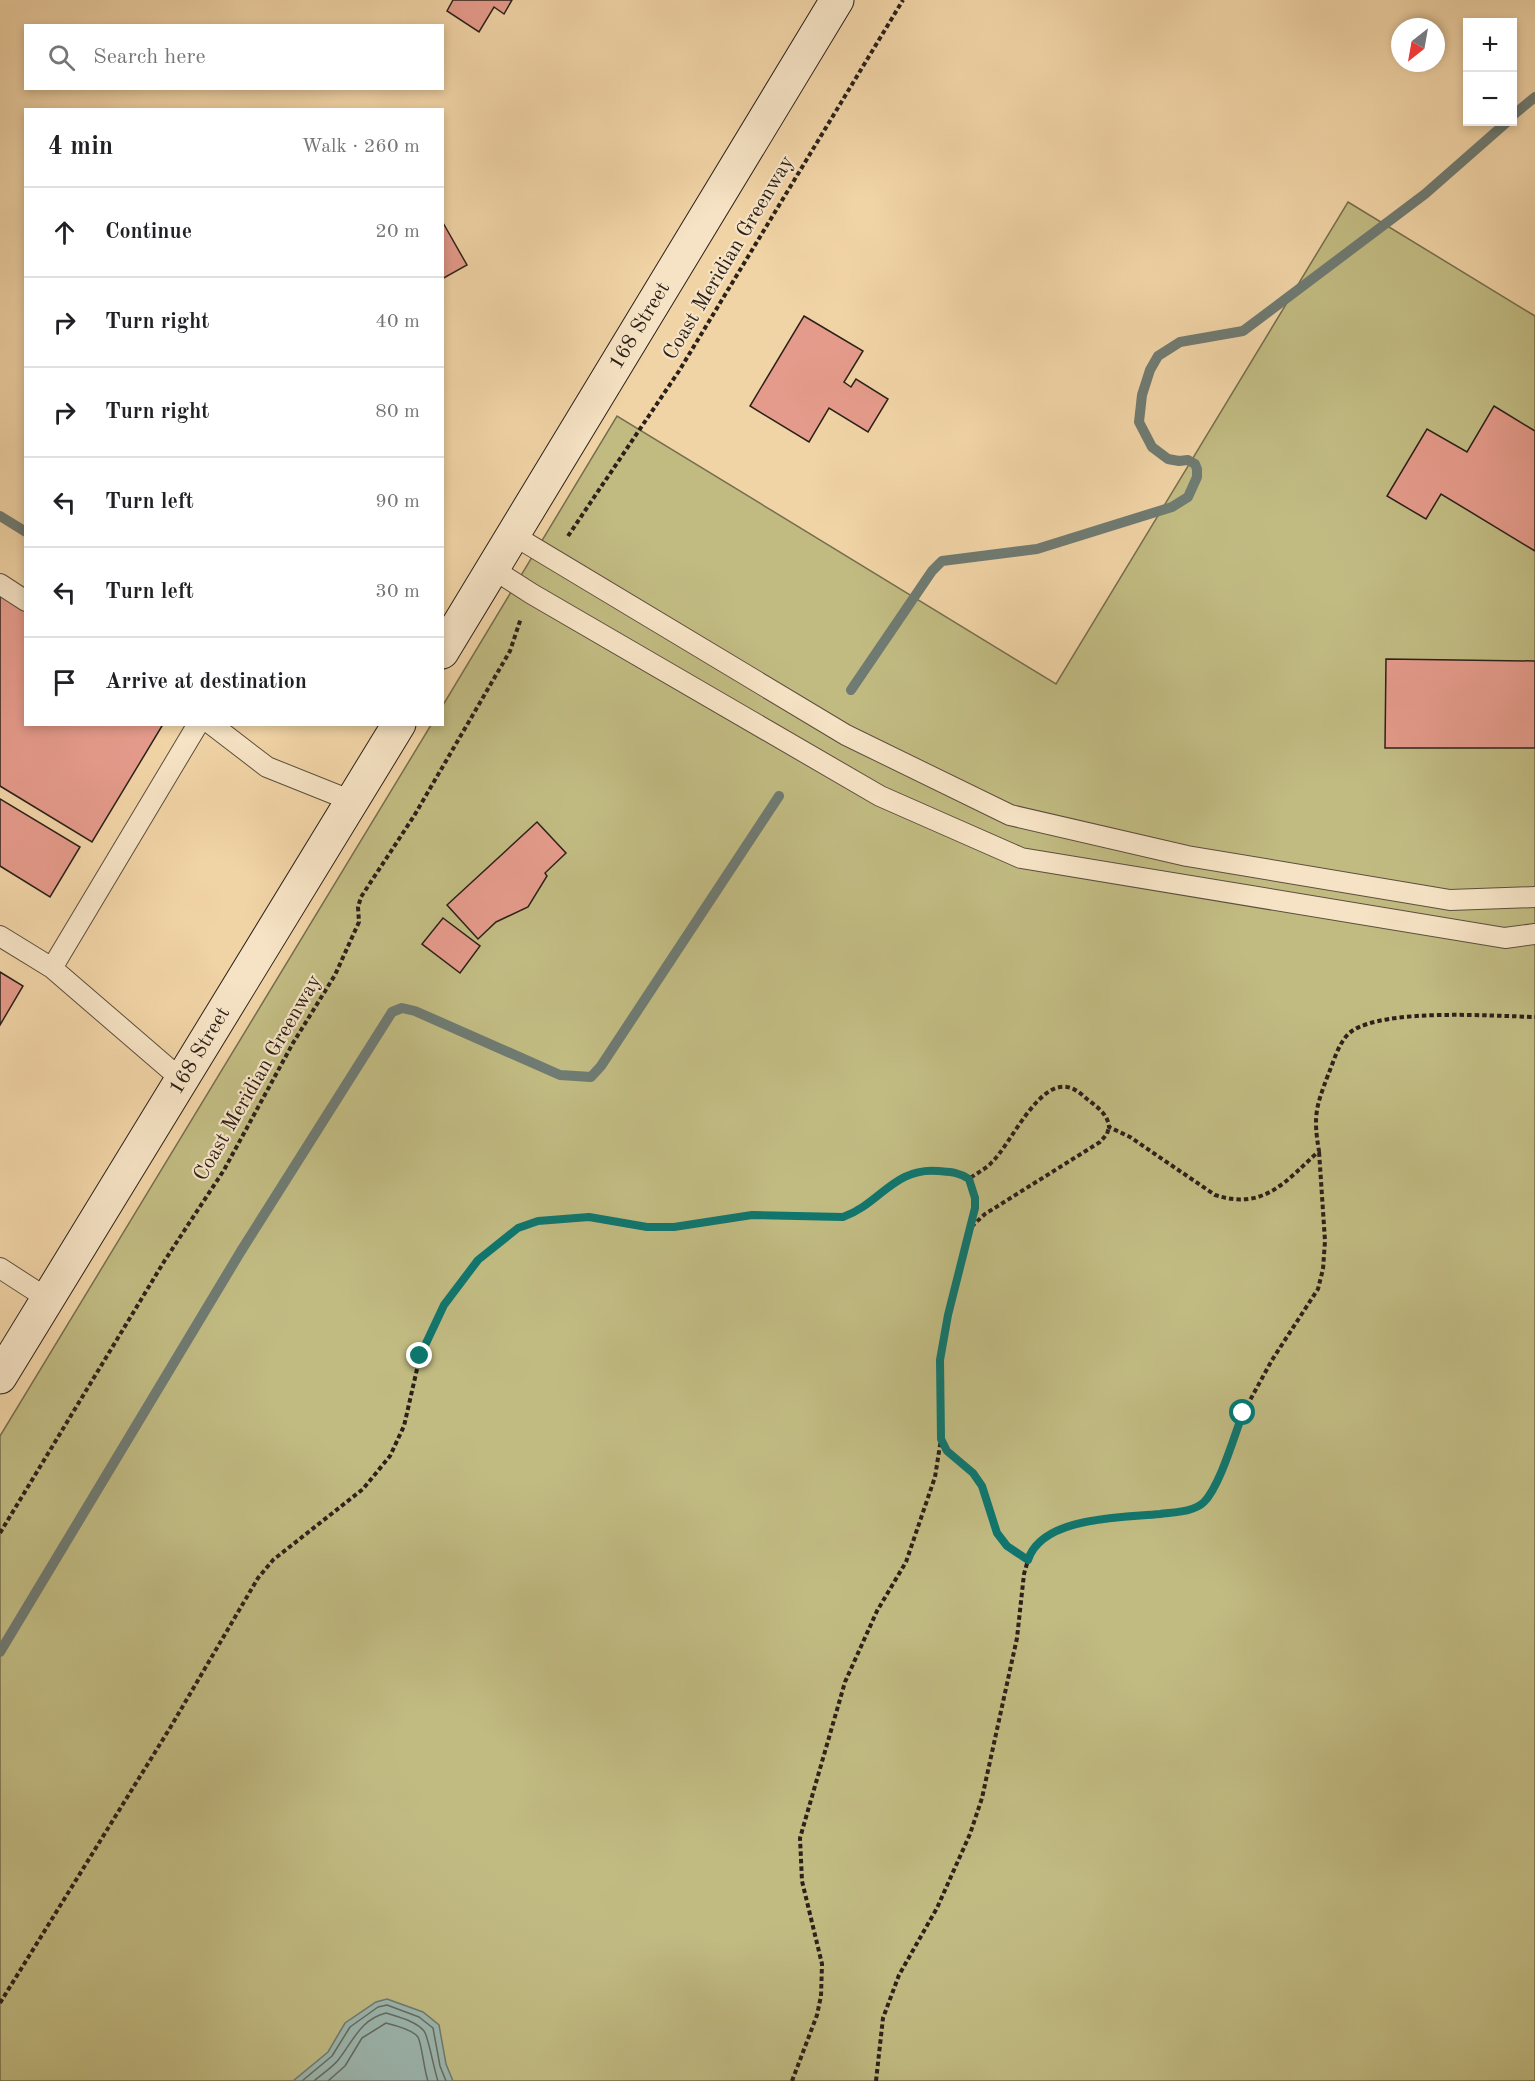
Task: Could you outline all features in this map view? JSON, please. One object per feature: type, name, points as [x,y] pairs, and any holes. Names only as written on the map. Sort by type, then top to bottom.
[{"type":"main road","name":"168 Street","points":[[444,649],[837,0]]},
{"type":"main road","name":"168 Street","points":[[0,1377],[398,726]]},
{"type":"lane","points":[[513,535],[846,735],[1010,815],[1187,856],[1450,900],[1535,897]]},
{"type":"lane","points":[[493,569],[532,594],[880,796],[1021,858],[1505,938],[1535,934]]},
{"type":"lane","points":[[0,584],[24,600]]},
{"type":"lane","points":[[52,968],[197,726]]},
{"type":"lane","points":[[214,726],[267,767],[352,801]]},
{"type":"lane","points":[[0,936],[52,968],[182,1080]]},
{"type":"lane","points":[[0,1268],[48,1299]]},
{"type":"path","name":"Coast Meridian Greenway","points":[[574,527],[679,371],[903,0]]},
{"type":"path","name":"Coast Meridian Greenway","points":[[0,1533],[165,1260],[224,1170],[293,1043],[335,975],[359,922],[358,907],[361,897],[414,816],[510,651],[517,627]]},
{"type":"path","points":[[876,2081],[883,2018],[898,1975],[937,1908],[970,1834],[982,1797],[1017,1638],[1024,1574],[1030,1553],[1041,1540],[1061,1528],[1087,1522],[1182,1511],[1203,1503],[1216,1484],[1243,1413],[1272,1360],[1318,1289],[1323,1269],[1325,1241],[1319,1151],[1314,1126],[1316,1107],[1340,1045],[1351,1032],[1365,1024],[1386,1019],[1453,1015],[1535,1017]]},
{"type":"path","points":[[969,1179],[992,1162],[1044,1094],[1052,1089],[1069,1087],[1077,1091],[1108,1120],[1107,1134],[1100,1142],[985,1214],[970,1228]]},
{"type":"path","points":[[1109,1127],[1130,1137],[1215,1195],[1227,1199],[1249,1200],[1277,1190],[1319,1151]]},
{"type":"path","points":[[0,2003],[170,1728],[258,1578],[273,1560],[363,1489],[390,1456],[404,1426],[420,1356],[444,1305],[478,1260],[518,1228],[538,1221],[589,1217],[647,1227],[674,1227],[752,1215],[843,1217],[856,1212],[901,1177],[913,1172],[928,1170],[959,1173],[969,1179],[975,1198],[940,1360],[941,1439],[934,1478],[906,1562],[877,1611],[845,1682],[800,1838],[802,1881],[822,1964],[821,1996],[817,2015],[792,2081]]},
{"type":"path","points":[[941,1439],[947,1451],[973,1473],[982,1486],[997,1533],[1007,1546],[1028,1560]]},
{"type":"shaded area","points":[[1348,202],[1535,316],[1535,2081],[0,2081],[0,1436],[430,726],[444,726],[444,703],[617,416],[1056,684]]},
{"type":"water","points":[[387,1999],[423,2012],[439,2025],[446,2064],[453,2081],[293,2081],[328,2052],[345,2023],[376,2002]]},
{"type":"building","points":[[453,0],[512,0],[504,14],[494,7],[479,32],[447,11]]},
{"type":"building","points":[[444,225],[467,265],[444,278]]},
{"type":"building","points":[[804,316],[863,351],[844,382],[851,387],[856,379],[888,399],[868,432],[829,408],[809,442],[750,406]]},
{"type":"building","points":[[1494,406],[1535,431],[1535,551],[1441,494],[1426,519],[1387,496],[1427,429],[1467,452]]},
{"type":"building","points":[[0,596],[24,610],[24,726],[162,726],[92,842],[0,786]]},
{"type":"building","points":[[1386,659],[1535,661],[1535,748],[1385,748]]},
{"type":"building","points":[[0,799],[80,847],[50,897],[0,866]]},
{"type":"building","points":[[537,822],[566,853],[545,873],[547,876],[528,907],[496,922],[478,939],[447,905]]},
{"type":"building","points":[[443,918],[480,946],[460,973],[422,944]]},
{"type":"building","points":[[0,972],[23,986],[0,1025]]},
{"type":"waterway","points":[[1517,112],[1535,97]]},
{"type":"waterway","points":[[851,690],[932,571],[942,561],[1037,549],[1172,507],[1188,497],[1197,477],[1195,464],[1188,460],[1168,459],[1152,447],[1139,422],[1142,395],[1150,370],[1158,356],[1180,342],[1243,331],[1425,194],[1502,126]]},
{"type":"waterway","points":[[0,516],[24,531]]},
{"type":"waterway","points":[[0,1652],[241,1251],[392,1012],[402,1008],[415,1011],[560,1075],[591,1077],[601,1066],[779,796]]},
{"type":"route","points":[[420,1356],[444,1305],[478,1260],[518,1228],[538,1221],[589,1217],[647,1227],[674,1227],[752,1215],[843,1217],[856,1212],[901,1177],[913,1172],[928,1170],[959,1173],[969,1179],[975,1198],[975,1208],[948,1315],[940,1360],[941,1439],[947,1451],[973,1473],[982,1486],[997,1533],[1007,1546],[1028,1560],[1030,1553],[1041,1540],[1061,1528],[1087,1522],[1182,1511],[1203,1503],[1216,1484],[1243,1413]]}]
